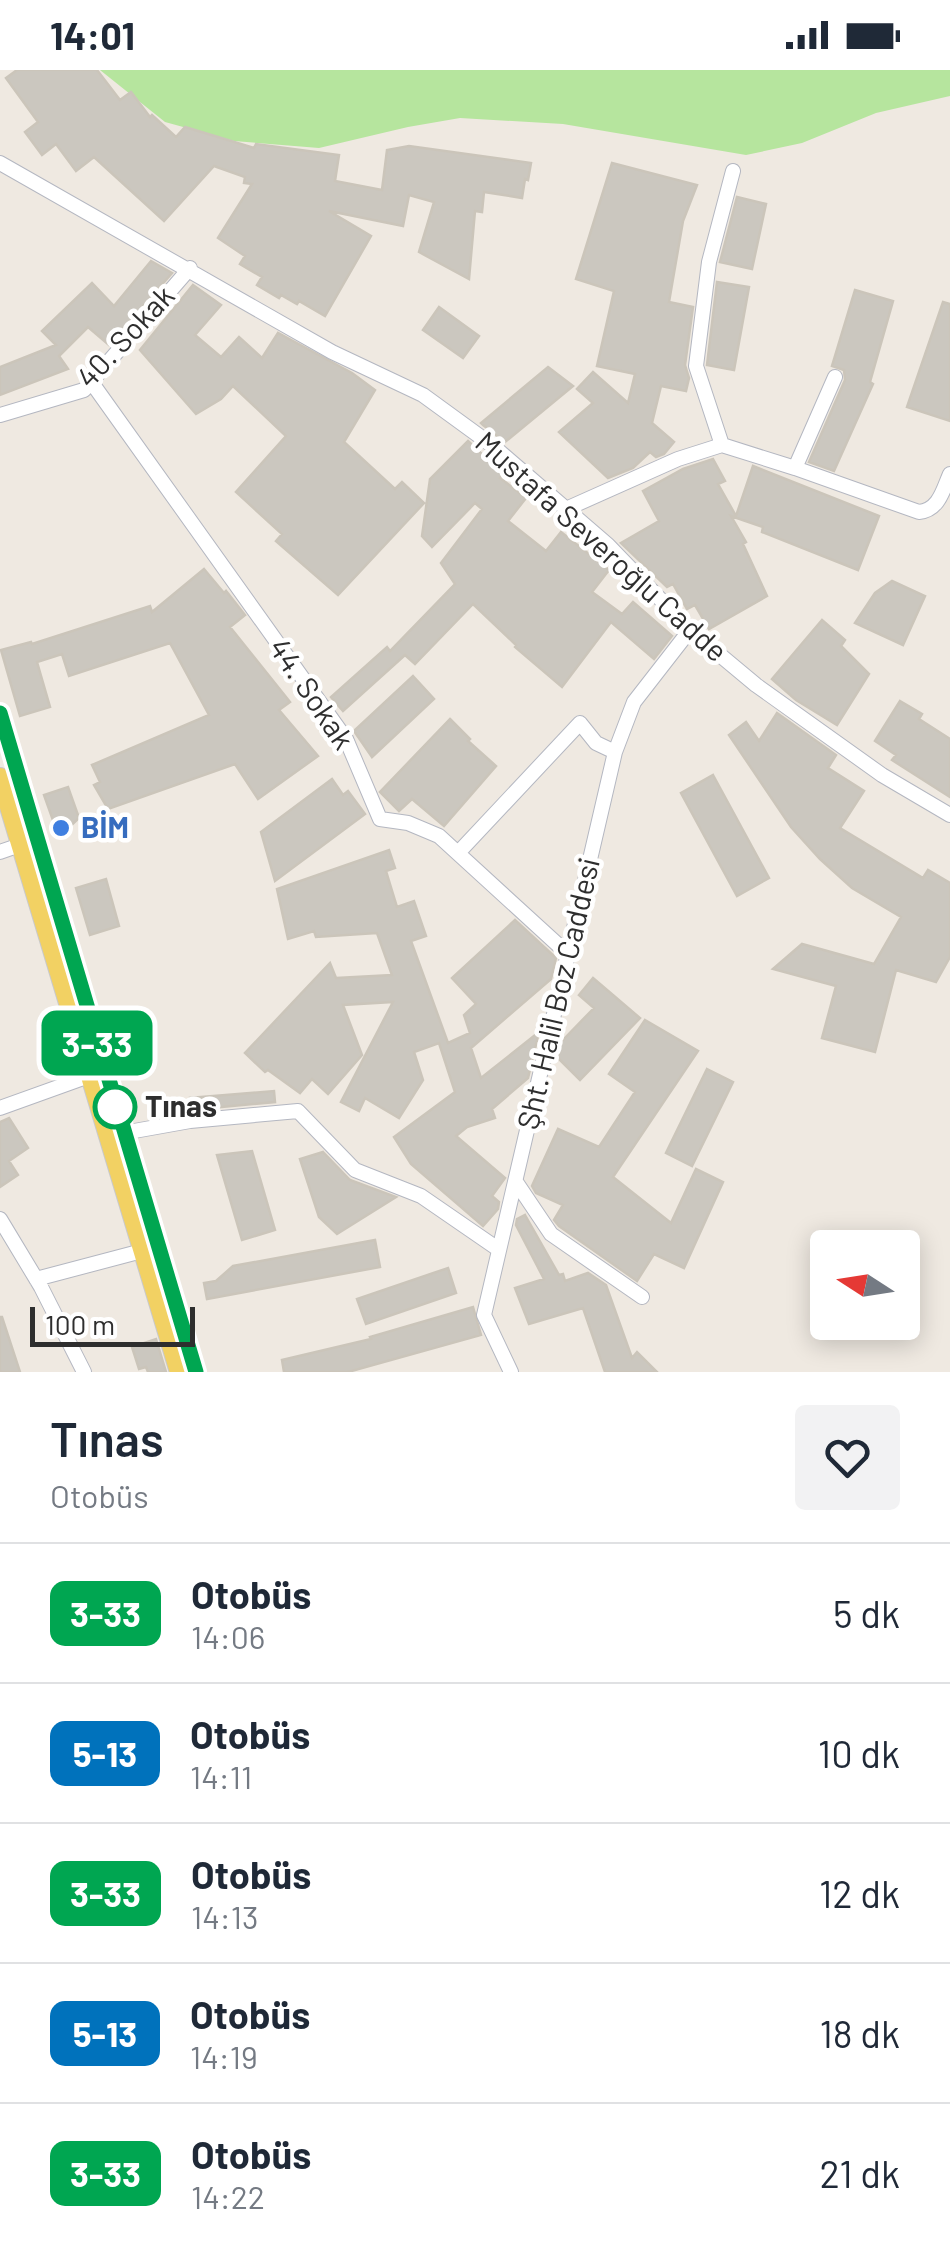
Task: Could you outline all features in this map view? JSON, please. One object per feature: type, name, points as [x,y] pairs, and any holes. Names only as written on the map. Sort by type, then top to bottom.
[{"type":"main road","points":[[0,714],[196,1372]]},
{"type":"main road","points":[[0,777],[180,1372]]},
{"type":"street","name":"Mustafa Severoğlu Cadde","points":[[0,163],[332,352],[423,396],[493,446],[608,545],[690,630],[756,685],[882,774],[950,814]]},
{"type":"street","points":[[722,445],[696,366],[709,262],[733,171]]},
{"type":"street","name":"40. Sokak","points":[[0,416],[84,390],[190,268]]},
{"type":"street","points":[[796,468],[835,377]]},
{"type":"street","name":"44. Sokak","points":[[92,383],[346,739],[380,820],[408,823],[439,836],[568,954]]},
{"type":"street","points":[[566,509],[678,459],[722,445],[919,512],[929,511],[938,502],[950,474]]},
{"type":"street","name":"Şht. Halil Boz Caddesi","points":[[511,1372],[484,1315],[614,752],[634,702],[690,630]]},
{"type":"street","points":[[458,853],[580,723],[596,743],[614,752]]},
{"type":"street","points":[[0,852],[20,845]]},
{"type":"street","points":[[0,1108],[88,1076]]},
{"type":"street","points":[[123,1133],[190,1120],[298,1110],[355,1170],[421,1196],[498,1249]]},
{"type":"street","points":[[516,1182],[552,1234],[642,1297]]},
{"type":"street","points":[[0,1219],[84,1372]]},
{"type":"street","points":[[36,1279],[142,1251]]},
{"type":"green space","points":[[100,70],[950,70],[950,96],[876,113],[802,143],[746,155],[563,124],[460,118],[319,148],[234,141],[165,122]]},
{"type":"building","points":[[17,70],[97,70],[120,100],[131,92],[150,117],[176,137],[185,127],[254,148],[256,144],[339,155],[335,181],[382,190],[387,150],[409,146],[531,163],[528,180],[525,179],[522,198],[484,192],[482,212],[475,211],[469,279],[419,252],[434,202],[409,195],[403,226],[329,211],[371,236],[325,316],[257,285],[262,277],[240,264],[245,256],[218,238],[252,184],[244,183],[245,177],[214,166],[164,221],[94,157],[76,171],[56,144],[42,155],[25,132],[38,122],[6,78]]},
{"type":"building","points":[[612,163],[697,185],[683,221],[669,302],[693,307],[685,365],[689,378],[686,391],[661,386],[652,423],[674,442],[664,454],[656,457],[650,452],[633,468],[608,478],[559,432],[593,403],[577,389],[593,372],[628,403],[635,374],[597,366],[614,291],[576,279]]},
{"type":"building","points":[[737,197],[766,204],[752,269],[720,262]]},
{"type":"building","points":[[151,261],[172,273],[109,345],[88,327],[59,356],[68,369],[0,395],[0,367],[56,345],[42,331],[92,283],[114,306]]},
{"type":"building","points":[[717,282],[749,287],[734,370],[707,365]]},
{"type":"building","points":[[193,285],[221,305],[195,335],[221,357],[239,337],[262,358],[278,333],[352,373],[375,390],[344,442],[395,489],[402,482],[424,503],[338,595],[276,541],[282,534],[236,492],[286,436],[233,386],[221,399],[196,414],[140,350]]},
{"type":"building","points":[[855,290],[893,301],[870,382],[873,384],[834,471],[809,462],[845,380],[844,370],[832,366]]},
{"type":"building","points":[[943,302],[950,304],[950,421],[907,407]]},
{"type":"building","points":[[439,307],[479,336],[463,358],[423,330]]},
{"type":"building","points":[[548,367],[573,386],[505,442],[481,423]]},
{"type":"building","points":[[468,441],[503,474],[500,478],[526,498],[508,521],[546,551],[561,532],[609,570],[592,592],[622,614],[633,602],[672,636],[654,659],[611,622],[562,687],[473,604],[415,664],[405,655],[343,711],[331,697],[387,647],[390,651],[455,584],[441,563],[482,509],[475,503],[432,547],[422,536],[430,479]]},
{"type":"building","points":[[713,459],[725,481],[718,484],[736,516],[753,466],[879,516],[858,570],[731,516],[746,542],[743,544],[767,596],[709,629],[695,605],[687,609],[673,584],[667,587],[621,543],[659,521],[643,491],[683,469]]},
{"type":"building","points":[[204,569],[245,615],[230,627],[290,702],[279,710],[318,756],[258,799],[235,764],[108,809],[94,785],[100,782],[92,765],[209,715],[170,643],[69,676],[62,654],[37,662],[50,707],[20,716],[1,650],[32,644],[150,606],[152,612]]},
{"type":"building","points":[[892,581],[925,596],[903,645],[855,623],[875,593]]},
{"type":"building","points":[[822,620],[845,640],[841,646],[869,674],[837,725],[796,700],[772,679]]},
{"type":"building","points":[[413,676],[434,699],[372,757],[354,731]]},
{"type":"building","points":[[900,701],[950,739],[950,797],[892,760],[896,755],[875,741]]},
{"type":"building","points":[[777,713],[836,755],[828,768],[864,791],[840,828],[923,878],[928,870],[950,883],[950,957],[936,982],[896,970],[875,1052],[822,1038],[836,986],[773,969],[802,944],[874,964],[901,917],[852,888],[820,859],[791,827],[729,735],[746,722],[759,741]]},
{"type":"building","points":[[450,719],[496,766],[444,826],[412,799],[399,811],[380,792]]},
{"type":"building","points":[[713,775],[769,878],[737,896],[681,793]]},
{"type":"building","points":[[332,779],[343,795],[348,791],[365,814],[275,881],[261,832]]},
{"type":"building","points":[[68,787],[79,818],[59,837],[44,795]]},
{"type":"building","points":[[389,850],[395,868],[386,871],[397,907],[414,901],[426,936],[411,941],[448,1043],[470,1033],[464,1015],[476,1004],[452,978],[515,920],[556,958],[551,979],[471,1048],[481,1078],[539,1032],[528,1078],[492,1109],[495,1118],[467,1127],[456,1136],[505,1178],[492,1196],[499,1202],[498,1209],[483,1226],[411,1164],[394,1137],[455,1092],[439,1043],[414,1052],[423,1080],[399,1118],[365,1098],[359,1111],[341,1102],[393,1002],[343,1005],[362,1055],[328,1094],[312,1079],[300,1093],[268,1070],[265,1072],[245,1053],[330,963],[336,978],[392,975],[377,933],[316,937],[314,931],[288,939],[277,889]]},
{"type":"building","points":[[106,879],[119,926],[90,935],[76,888]]},
{"type":"building","points":[[593,978],[640,1018],[580,1080],[558,1058],[561,1042],[594,1008],[579,995]]},
{"type":"building","points":[[645,1020],[698,1051],[613,1177],[671,1223],[696,1169],[723,1182],[684,1268],[654,1254],[637,1281],[559,1226],[554,1220],[563,1205],[536,1193],[532,1186],[558,1129],[599,1147],[635,1092],[609,1074]]},
{"type":"building","points":[[707,1069],[733,1082],[692,1166],[666,1153]]},
{"type":"building","points":[[274,1091],[275,1102],[191,1110],[190,1098]]},
{"type":"building","points":[[9,1118],[28,1148],[9,1161],[18,1175],[0,1187],[0,1122]]},
{"type":"building","points":[[252,1151],[275,1230],[242,1240],[217,1155]]},
{"type":"building","points":[[323,1152],[350,1180],[396,1197],[337,1234],[319,1217],[300,1159]]},
{"type":"building","points":[[525,1215],[565,1281],[588,1273],[606,1285],[632,1358],[637,1352],[657,1372],[605,1372],[583,1308],[529,1324],[515,1288],[544,1279],[516,1225],[517,1219]]},
{"type":"building","points":[[375,1240],[380,1267],[207,1299],[204,1283],[216,1281],[233,1266]]},
{"type":"building","points":[[448,1268],[456,1293],[366,1324],[357,1299]]},
{"type":"building","points":[[473,1307],[481,1335],[348,1372],[284,1372],[282,1360],[371,1339]]},
{"type":"building","points":[[2,1317],[20,1372],[0,1372]]},
{"type":"building","points":[[156,1339],[166,1372],[139,1369],[132,1347]]},
{"type":"bus line","name":"3-33","points":[[0,713],[196,1372]]},
{"type":"place","name":"BİM","points":[[61,828]]},
{"type":"place","name":"Tınas","points":[[115,1107]]}]
